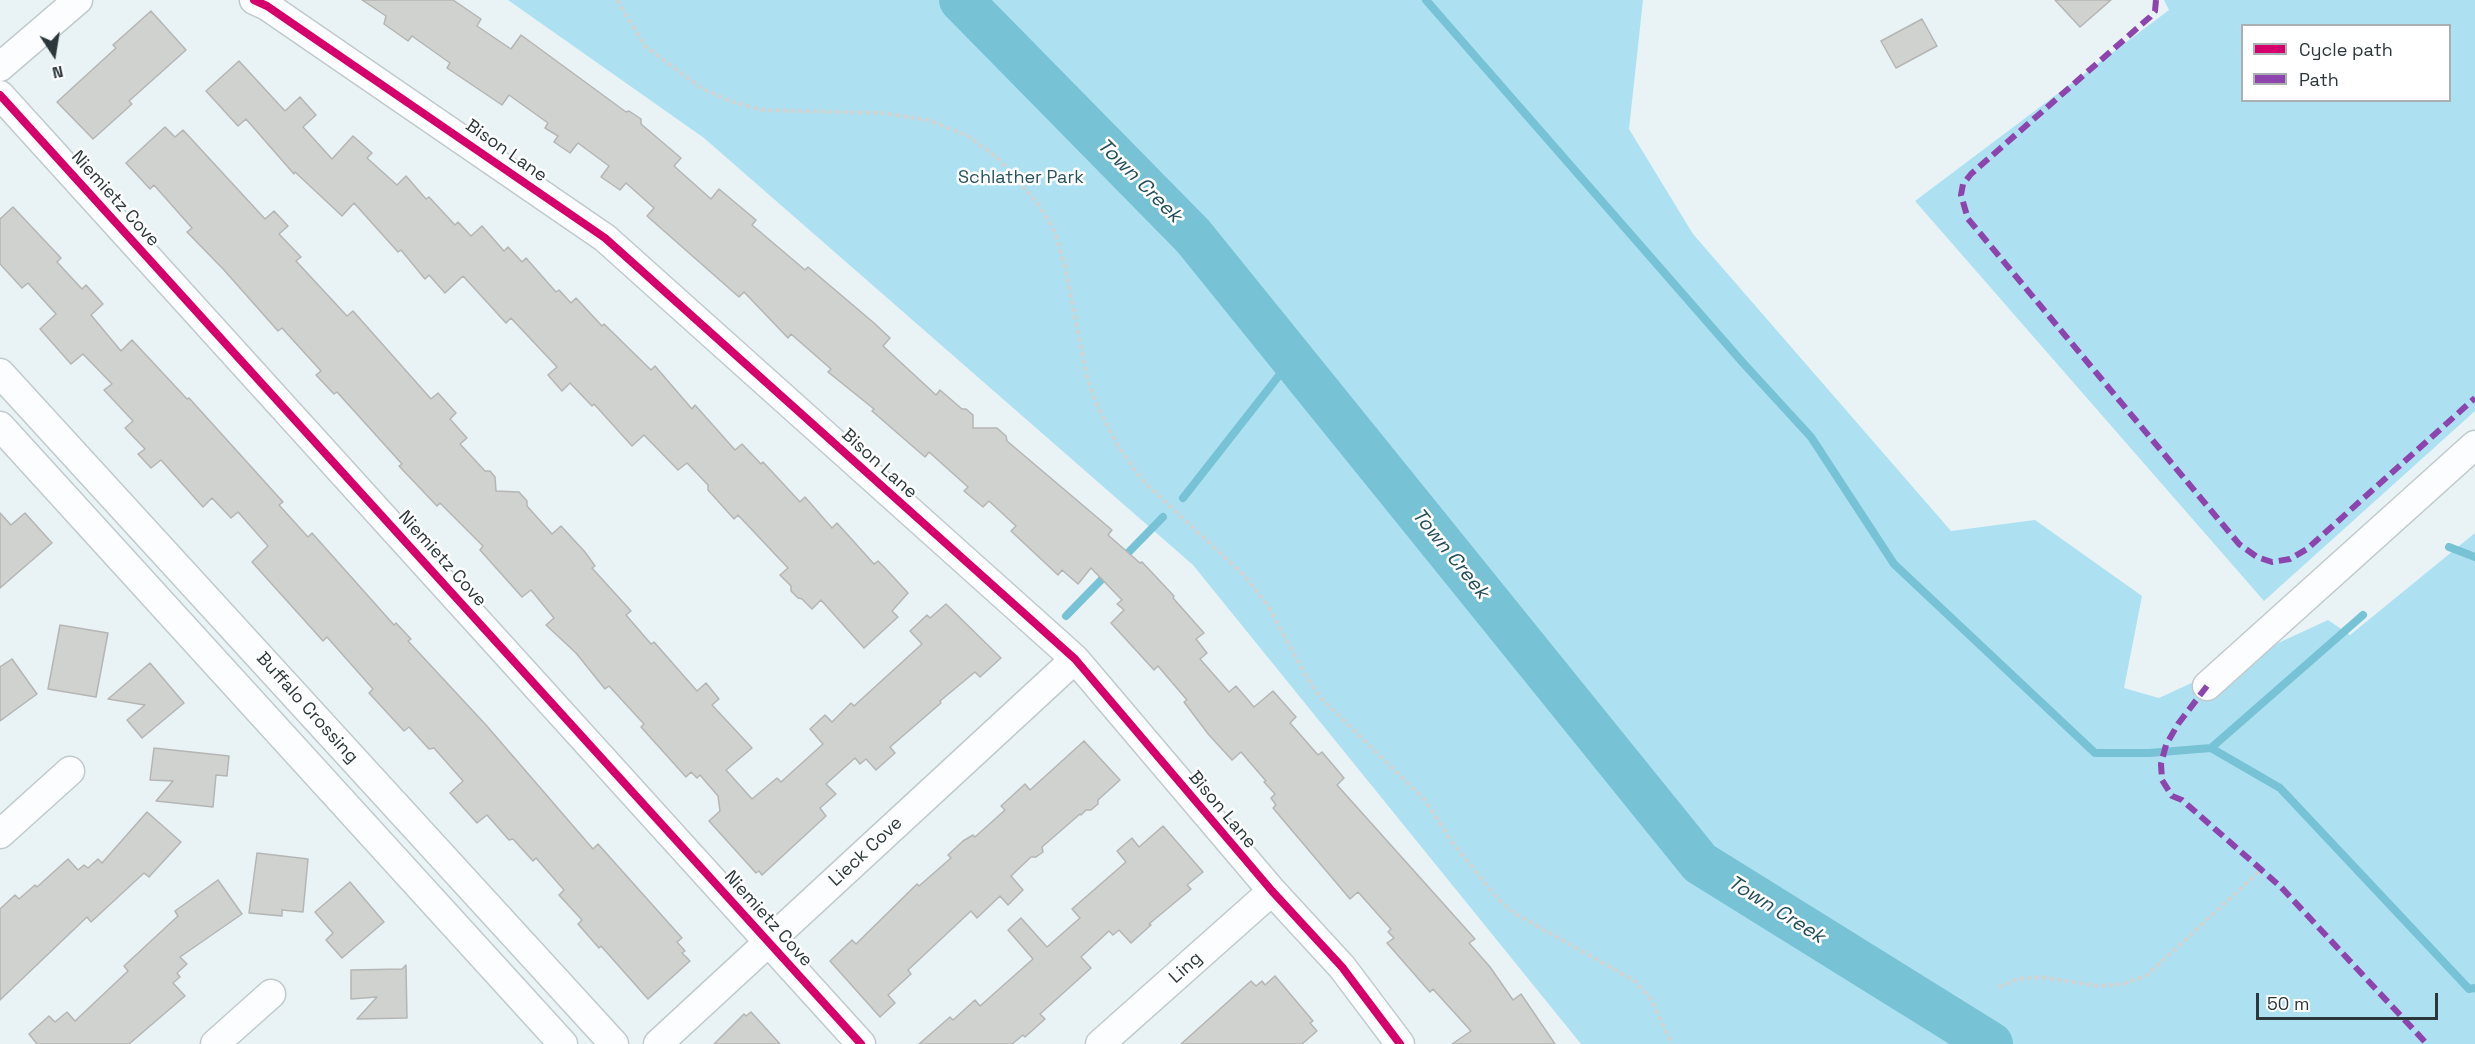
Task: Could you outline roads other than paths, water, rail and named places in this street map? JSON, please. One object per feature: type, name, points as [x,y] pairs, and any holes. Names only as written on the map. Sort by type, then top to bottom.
[{"type":"street","points":[[0,67],[78,0]]},
{"type":"street","name":"Bison Lane","points":[[254,0],[287,19],[605,238],[1074,659],[1272,891],[1342,966],[1400,1044]]},
{"type":"street","name":"Niemietz Cove","points":[[0,95],[861,1044]]},
{"type":"street","name":"Buffalo Crossing","points":[[0,373],[614,1044]]},
{"type":"street","points":[[2,431],[32,408]]},
{"type":"street","name":"Buffalo Crossing","points":[[2,431],[563,1044]]},
{"type":"street","points":[[2207,686],[2475,445]]},
{"type":"street","name":"Lieck Cove","points":[[658,1044],[1074,659]]},
{"type":"street","points":[[0,834],[70,771]]},
{"type":"street","name":"Ling","points":[[1100,1044],[1272,891]]},
{"type":"street","points":[[215,1044],[271,994]]},
{"type":"waterway","name":"Town Creek","points":[[961,0],[1193,236],[1700,863],[1991,1044]]},
{"type":"waterway","points":[[1426,0],[1744,364],[1811,437],[1894,564],[2095,753],[2149,753],[2211,748],[2280,788],[2469,989],[2475,988]]},
{"type":"waterway","points":[[1183,498],[1292,359]]},
{"type":"waterway","points":[[1121,560],[1163,517]]},
{"type":"waterway","points":[[2449,547],[2475,557]]},
{"type":"waterway","points":[[1066,616],[1109,572]]},
{"type":"waterway","points":[[2211,748],[2363,615]]},
{"type":"park label","name":"Schlather Park","points":[[1021,178]]}]
